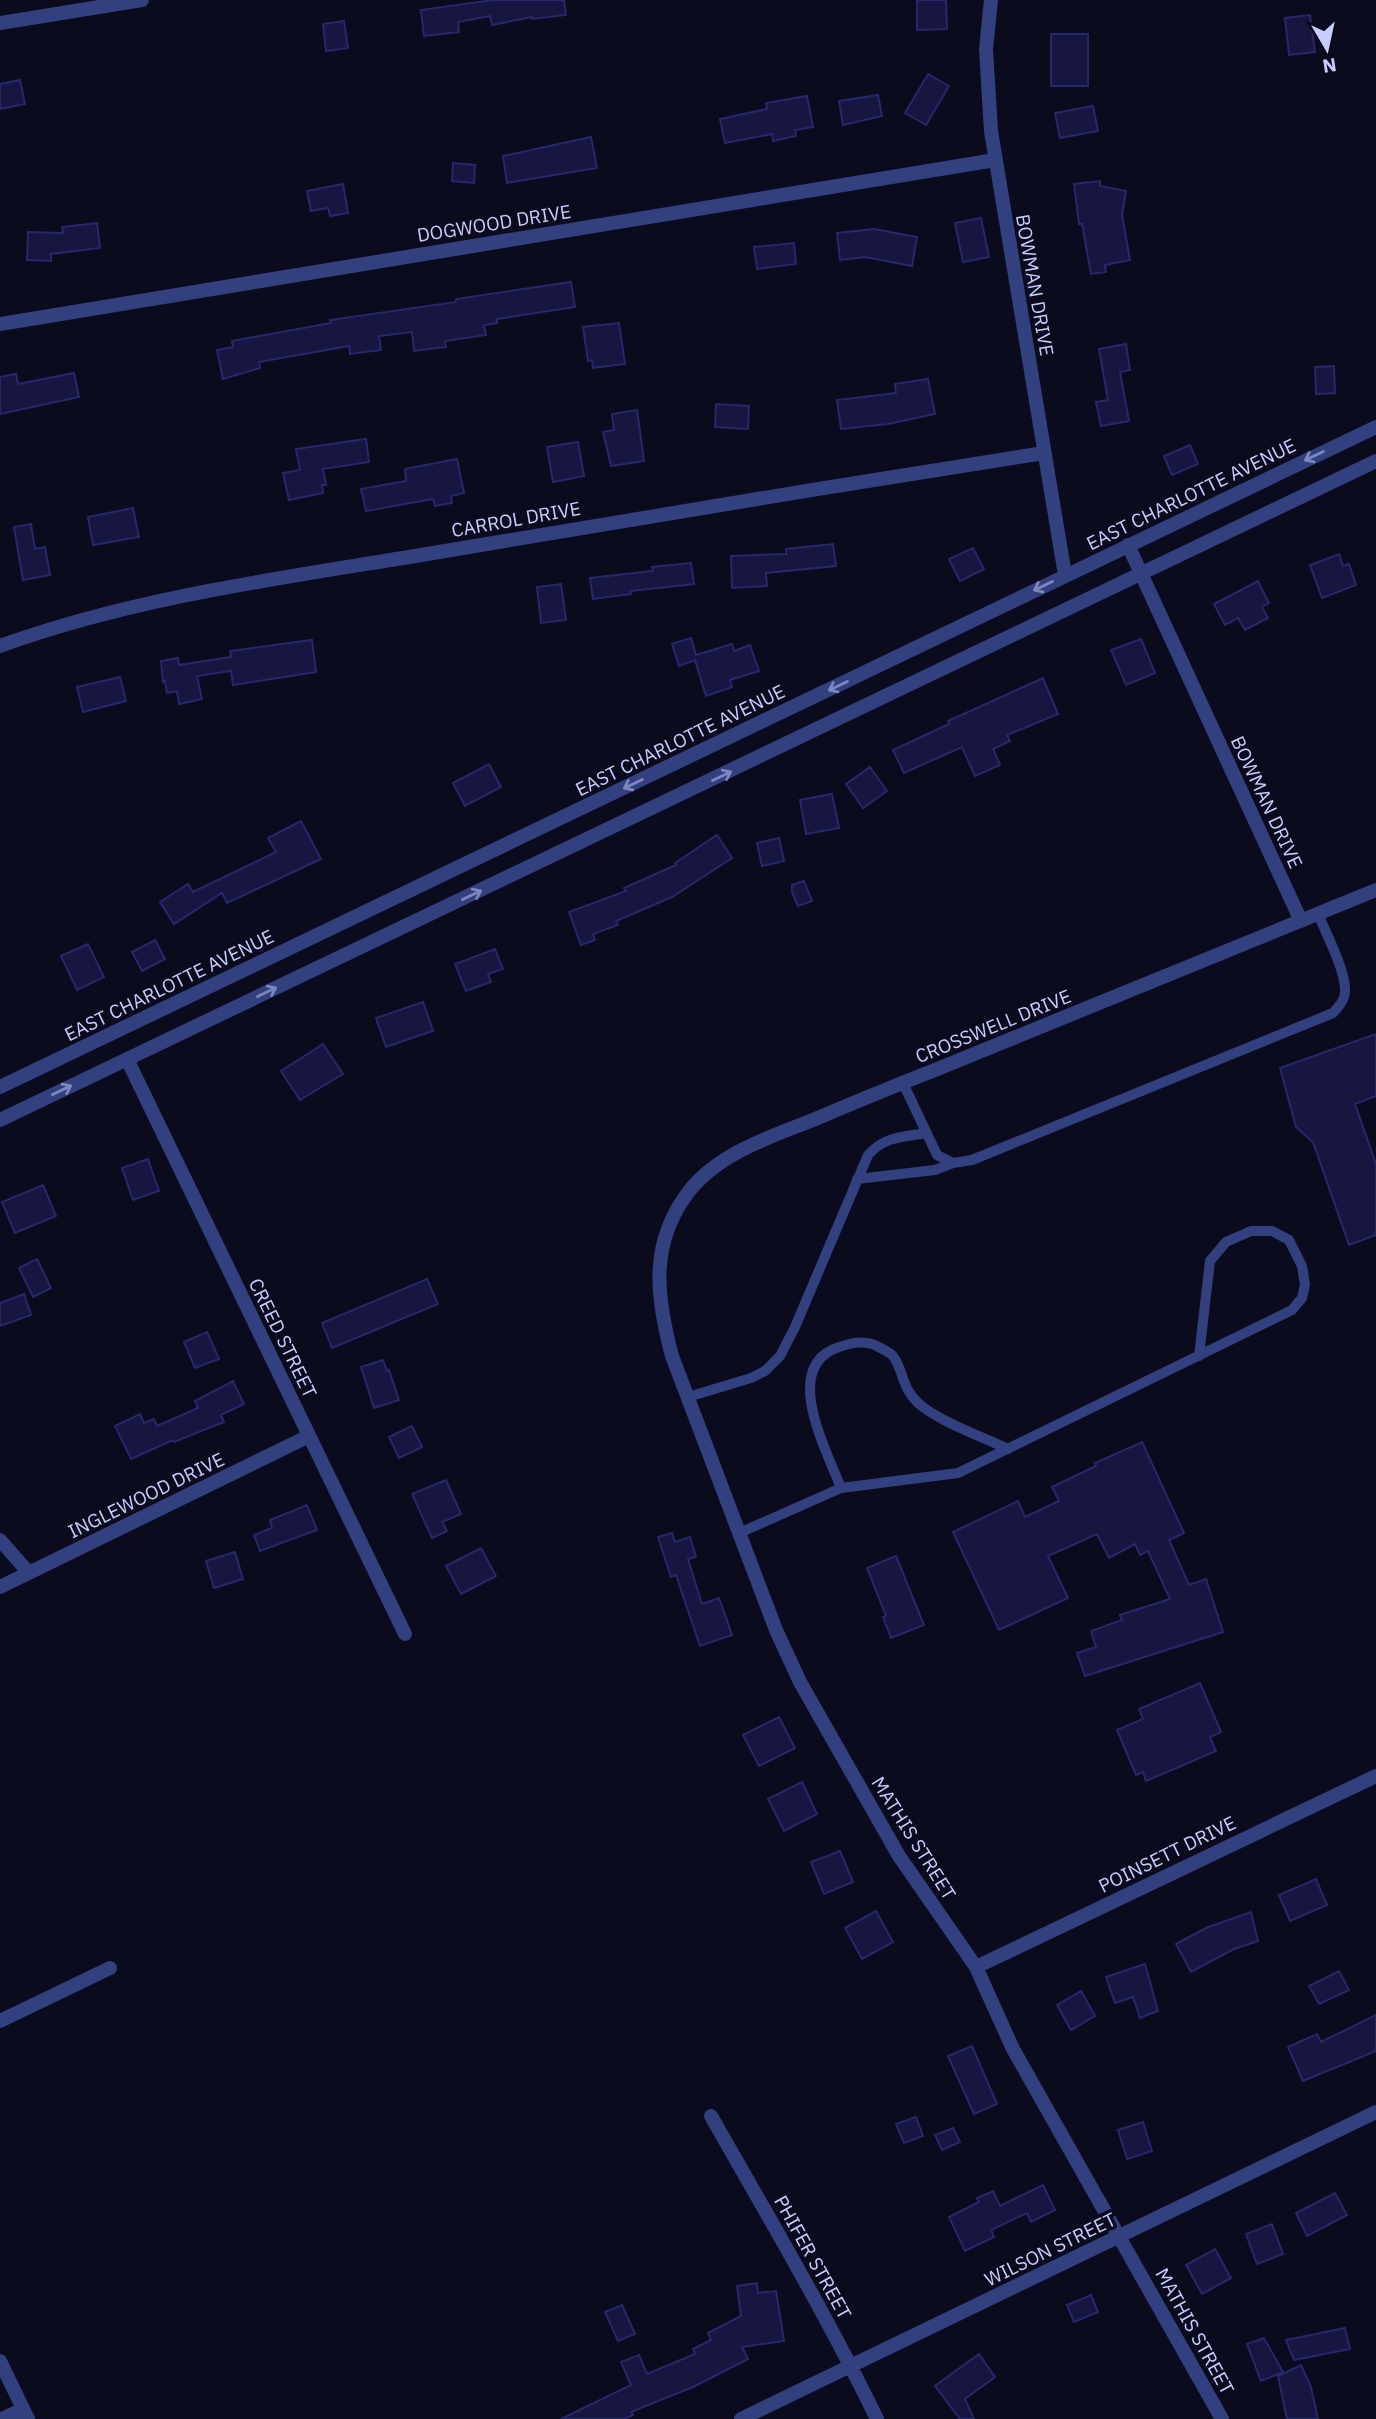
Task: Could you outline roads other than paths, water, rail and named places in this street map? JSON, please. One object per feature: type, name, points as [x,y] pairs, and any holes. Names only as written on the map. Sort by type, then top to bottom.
[{"type":"street","points":[[0,23],[142,0]]},
{"type":"street","name":"BOWMAN DRIVE","points":[[991,0],[986,49],[995,160],[1065,576]]},
{"type":"street","name":"DOGWOOD DRIVE","points":[[0,324],[995,160]]},
{"type":"street","name":"EAST CHARLOTTE AVENUE","points":[[0,1087],[1376,427]]},
{"type":"street","name":"CARROL DRIVE","points":[[0,646],[155,601],[774,495],[1044,453]]},
{"type":"street","points":[[0,1120],[1376,461]]},
{"type":"street","name":"BOWMAN DRIVE","points":[[1128,545],[1301,921]]},
{"type":"street","name":"CROSSWELL DRIVE","points":[[663,1244],[675,1212],[690,1189],[727,1158],[765,1139],[1376,890]]},
{"type":"street","name":"CREED STREET","points":[[127,1059],[405,1634]]},
{"type":"street","name":"MATHIS STREET","points":[[663,1244],[658,1275],[663,1321],[672,1356],[776,1630],[800,1682],[900,1856],[975,1967],[1013,2049],[1222,2419]]},
{"type":"street","name":"INGLEWOOD DRIVE","points":[[0,1587],[309,1436]]},
{"type":"street","points":[[0,1540],[29,1573]]},
{"type":"street","name":"POINSETT DRIVE","points":[[975,1967],[1376,1776]]},
{"type":"street","points":[[0,2021],[110,1968]]},
{"type":"street","name":"WILSON STREET","points":[[741,2419],[1376,2112]]},
{"type":"street","name":"PHIFER STREET","points":[[711,2116],[852,2366],[877,2419]]},
{"type":"street","points":[[0,2361],[26,2414],[2,2419]]},
{"type":"lane","points":[[858,1179],[935,1170],[972,1160],[1333,1013],[1342,1002],[1346,989],[1340,966],[1318,914]]},
{"type":"lane","points":[[903,1083],[937,1154],[953,1163]]},
{"type":"lane","points":[[688,1397],[751,1378],[765,1371],[780,1356],[868,1155],[879,1143],[927,1133]]},
{"type":"lane","points":[[739,1533],[841,1488],[958,1473],[1009,1449],[1199,1356],[1292,1310],[1301,1298],[1304,1285],[1302,1266],[1289,1240],[1272,1231],[1251,1231],[1226,1242],[1210,1261],[1199,1356]]},
{"type":"lane","points":[[841,1488],[814,1416],[809,1395],[810,1380],[816,1361],[831,1350],[854,1342],[873,1344],[893,1356],[907,1391],[919,1404],[935,1415],[1009,1449]]}]
